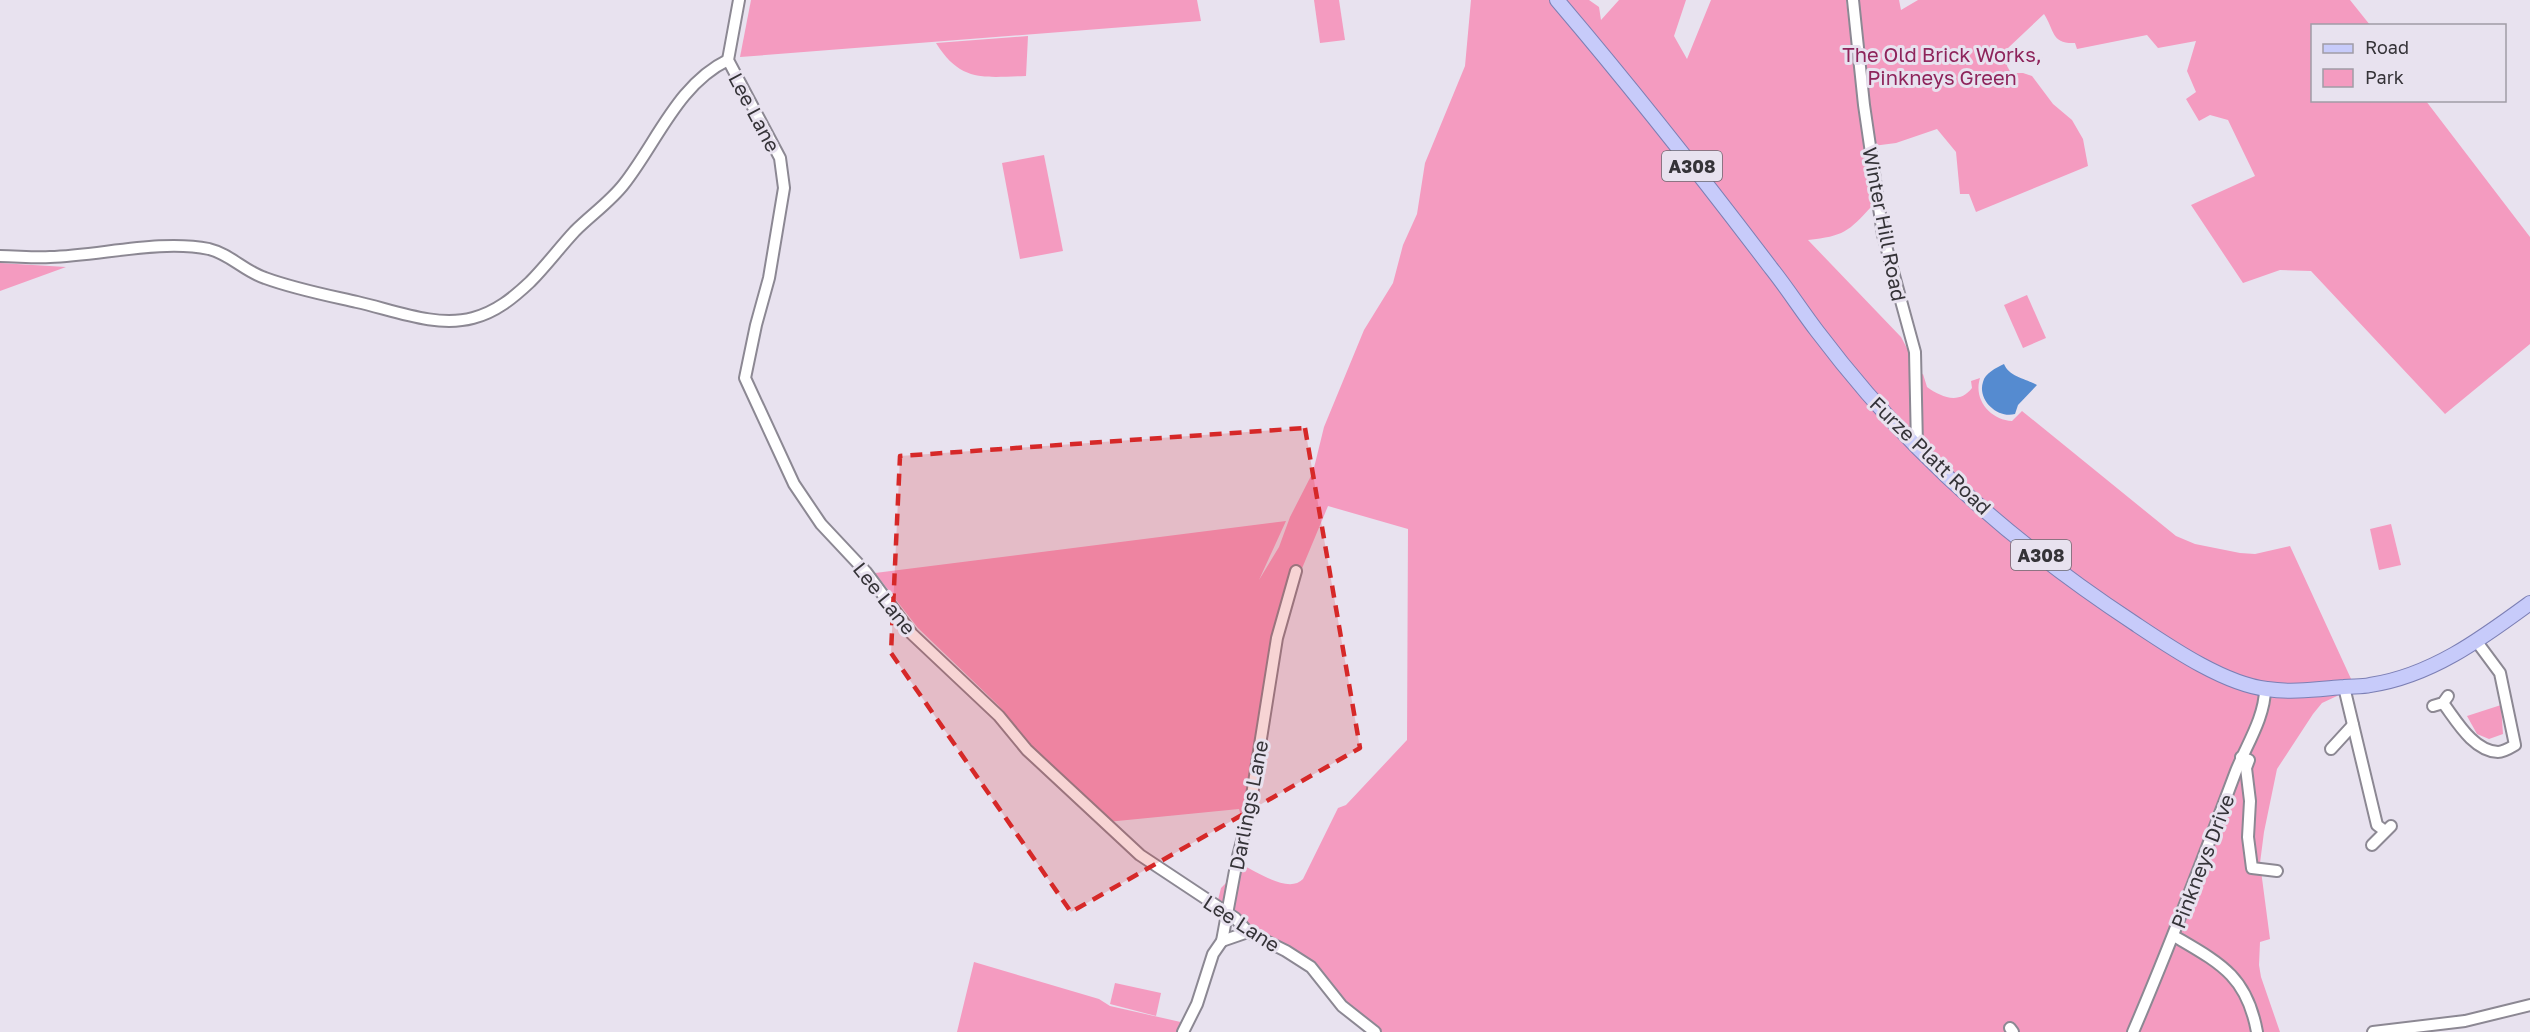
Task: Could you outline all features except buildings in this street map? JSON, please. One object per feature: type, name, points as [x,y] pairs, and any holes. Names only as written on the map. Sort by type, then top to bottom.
[{"type":"main road","name":"Furze Platt Road","points":[[1557,0],[1690,163],[1818,332],[1863,387],[1917,446],[1962,492],[2098,600],[2176,650],[2222,675],[2265,689],[2299,690],[2370,686],[2442,662],[2477,642],[2530,603]]},
{"type":"street","name":"Lee Lane","points":[[739,0],[728,60],[780,158],[784,188],[778,230],[745,378],[794,484],[821,524],[866,572],[912,634],[999,716],[1027,750],[1140,855],[1234,918],[1248,932],[1286,951],[1311,967],[1342,1006],[1375,1032]]},
{"type":"street","name":"Winter Hill Road","points":[[1853,0],[1864,105],[1883,235],[1915,352],[1917,446]]},
{"type":"street","points":[[0,255],[50,257],[168,247],[210,249],[231,258],[245,269],[263,278],[296,288],[441,321],[473,318],[504,304],[531,281],[575,231],[623,185],[676,105],[703,76],[728,60]]},
{"type":"street","name":"Darlings Lane","points":[[1183,1032],[1197,1004],[1213,954],[1222,941],[1237,860],[1249,814],[1277,638],[1296,572]]},
{"type":"street","points":[[2441,702],[2465,732],[2485,750],[2500,752],[2515,745],[2500,673],[2477,642]]},
{"type":"street","points":[[2344,687],[2377,825],[2388,828],[2372,845]]},
{"type":"street","name":"Pinkneys Drive","points":[[2133,1032],[2174,936],[2241,757],[2265,702],[2265,689]]},
{"type":"street","points":[[2331,749],[2353,725]]},
{"type":"street","points":[[2241,757],[2249,760],[2246,768],[2250,801],[2248,837],[2252,868],[2277,871]]},
{"type":"street","points":[[1222,941],[1248,932]]},
{"type":"street","points":[[2174,936],[2217,962],[2235,979],[2251,1005],[2257,1032]]},
{"type":"street","points":[[2373,1032],[2465,1021],[2530,1005]]},
{"type":"highlighted area","points":[[1305,428],[1360,748],[1071,912],[891,653],[900,456]]},
{"type":"green space","points":[[751,0],[1197,0],[1201,21],[740,57]]},
{"type":"green space","points":[[1314,0],[1339,0],[1345,40],[1320,43]]},
{"type":"green space","points":[[1471,0],[1589,0],[1599,7],[1601,20],[1619,0],[1686,0],[1674,36],[1687,59],[1711,0],[1846,0],[1872,206],[1857,222],[1844,231],[1830,237],[1808,240],[1901,337],[1909,352],[1910,380],[1923,374],[1927,387],[1938,394],[1956,398],[1972,388],[1971,381],[1980,378],[1979,394],[1991,413],[2004,420],[2012,421],[2022,411],[2176,536],[2195,544],[2240,553],[2255,554],[2290,546],[2352,681],[2337,696],[2322,703],[2277,769],[2264,832],[2260,863],[2270,939],[2260,942],[2259,965],[2280,1032],[1380,1032],[1351,1011],[1326,982],[1217,904],[1221,888],[1226,883],[1236,845],[1240,825],[1239,809],[1107,822],[1032,746],[998,705],[918,628],[875,573],[1286,521],[1259,580],[1279,547],[1290,517],[1313,472],[1324,427],[1364,330],[1393,283],[1403,245],[1417,214],[1425,163],[1465,66]],"holes":[[[1328,506],[1408,529],[1407,740],[1346,805],[1338,808],[1303,879],[1290,884],[1273,880],[1242,865],[1283,614]]]},
{"type":"green space","name":"The Old Brick Works, Pinkneys Green","points":[[1858,0],[1899,0],[1901,10],[1918,0],[2350,0],[2369,24],[2311,24],[2311,102],[2427,102],[2530,237],[2530,344],[2445,414],[2311,271],[2280,270],[2243,283],[2191,205],[2255,176],[2228,120],[2210,115],[2199,121],[2186,99],[2196,92],[2187,71],[2196,41],[2158,48],[2147,35],[2077,49],[2075,43],[2067,43],[2058,39],[2044,14],[2008,48],[2007,66],[2011,73],[2032,76],[2053,104],[2072,120],[2083,139],[2088,166],[1976,212],[1969,194],[1960,194],[1956,152],[1937,129],[1896,143],[1873,146]]},
{"type":"green space","points":[[1028,36],[1026,76],[986,77],[964,71],[945,56],[936,43]]},
{"type":"green space","points":[[1044,155],[1063,251],[1020,259],[1002,163]]},
{"type":"green space","points":[[0,263],[66,267],[0,291]]},
{"type":"green space","points":[[2027,295],[2046,338],[2023,348],[2004,305]]},
{"type":"green space","points":[[2391,524],[2401,565],[2379,570],[2370,529]]},
{"type":"green space","points":[[2501,705],[2503,734],[2489,739],[2477,734],[2467,716]]},
{"type":"green space","points":[[974,962],[1099,999],[1110,1006],[1185,1023],[1178,1032],[957,1032]]},
{"type":"green space","points":[[1115,983],[1161,993],[1156,1016],[1110,1004]]},
{"type":"water","points":[[2004,364],[2014,375],[2037,385],[2018,405],[2015,414],[2008,415],[1996,411],[1990,407],[1983,395],[1983,382],[1986,376]]}]
